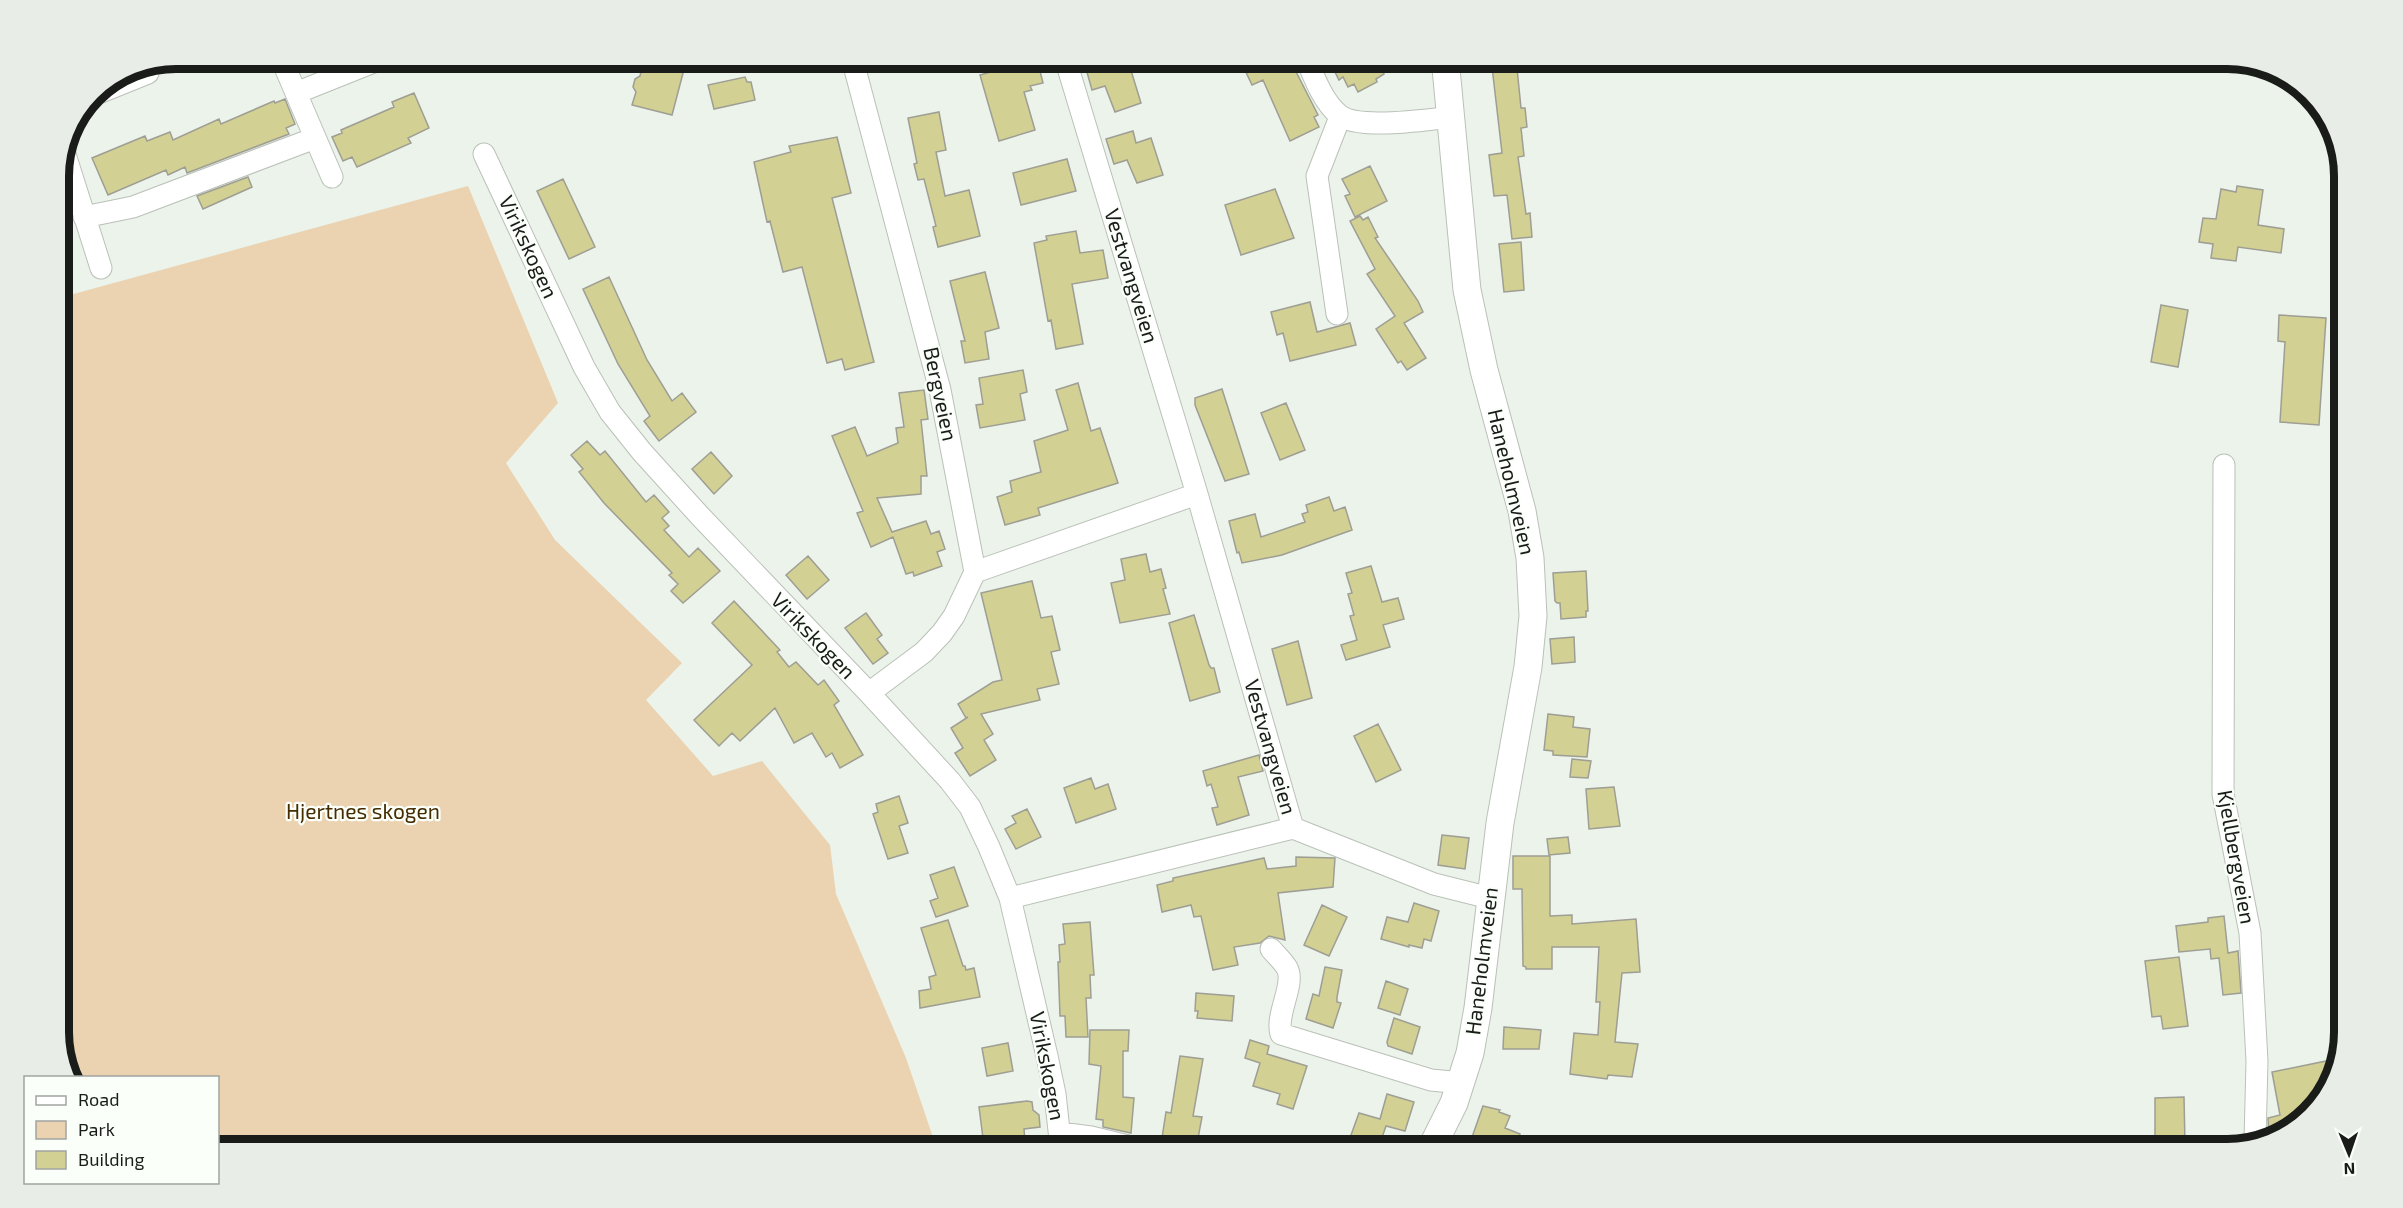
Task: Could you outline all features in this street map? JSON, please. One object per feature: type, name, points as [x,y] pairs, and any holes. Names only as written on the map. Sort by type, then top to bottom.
[{"type":"main road","name":"Haneholmveien","points":[[1436,1139],[1462,1083],[1470,1053],[1478,1008],[1500,823],[1532,634],[1532,589],[1522,511],[1484,369],[1467,290],[1446,69]]},
{"type":"street","points":[[286,69],[332,177]]},
{"type":"street","points":[[296,93],[358,69]]},
{"type":"street","name":"Bergveien","points":[[855,69],[931,350],[975,572]]},
{"type":"street","name":"Vestvangveien","points":[[1068,69],[1197,494],[1293,828]]},
{"type":"street","points":[[1311,69],[1331,108],[1340,117],[1354,122],[1407,122],[1451,117]]},
{"type":"street","points":[[121,84],[146,74]]},
{"type":"street","points":[[1337,314],[1317,176],[1340,117]]},
{"type":"street","points":[[84,217],[134,207],[315,138]]},
{"type":"street","name":"Virikskogen","points":[[484,154],[584,367],[610,412],[642,452],[700,516],[869,693],[950,781],[970,807],[1010,898],[1047,1056],[1060,1139]]},
{"type":"street","points":[[69,168],[101,268]]},
{"type":"street","name":"Kjellbergveien","points":[[2224,465],[2223,794],[2250,933],[2257,1061],[2255,1135]]},
{"type":"street","points":[[869,693],[924,652],[942,633],[954,616],[975,572],[1197,494]]},
{"type":"street","name":"Vestvangveien","points":[[1010,898],[1293,828],[1434,884],[1490,898]]},
{"type":"street","points":[[1271,949],[1287,969],[1290,978],[1282,1010],[1281,1034],[1431,1080],[1462,1083]]},
{"type":"street","points":[[1076,1139],[1091,1137],[1099,1139]]},
{"type":"green space","name":"Hjertnes skogen","points":[[468,186],[558,403],[506,463],[555,540],[682,663],[646,700],[713,776],[762,761],[830,845],[836,894],[906,1058],[934,1139],[219,1139],[219,1076],[79,1076],[69,1039],[69,295]]},
{"type":"building","points":[[642,69],[684,69],[672,115],[632,105],[636,92],[633,87],[635,79],[640,76]]},
{"type":"building","points":[[1001,69],[1040,69],[1043,83],[1030,86],[1032,90],[1024,92],[1035,130],[999,141],[980,75]]},
{"type":"building","points":[[1086,69],[1131,69],[1141,103],[1115,112],[1105,86],[1092,90]]},
{"type":"building","points":[[1244,69],[1295,69],[1318,115],[1314,117],[1319,127],[1290,141],[1263,80],[1252,85]]},
{"type":"building","points":[[1334,69],[1382,69],[1384,74],[1376,79],[1377,82],[1358,92],[1354,84],[1348,87],[1343,77],[1339,80]]},
{"type":"building","points":[[1492,69],[1517,69],[1521,108],[1525,108],[1527,127],[1521,128],[1524,156],[1518,157],[1526,214],[1530,213],[1532,237],[1512,239],[1507,195],[1494,196],[1489,155],[1502,153]]},
{"type":"building","points":[[745,77],[747,82],[751,82],[755,100],[714,109],[708,85]]},
{"type":"building","points":[[414,93],[429,128],[408,138],[411,143],[357,167],[352,157],[343,161],[332,137],[342,133],[341,130],[394,107],[392,102]]},
{"type":"building","points":[[285,99],[295,124],[286,128],[289,134],[187,173],[185,167],[168,175],[166,170],[108,195],[92,158],[145,136],[147,141],[170,132],[173,140],[219,119],[221,124],[274,101],[275,103]]},
{"type":"building","points":[[939,112],[946,150],[936,152],[945,196],[969,190],[980,236],[938,247],[933,227],[936,226],[924,179],[918,180],[914,164],[917,163],[908,118]]},
{"type":"building","points":[[1133,131],[1136,143],[1151,138],[1163,175],[1137,183],[1127,160],[1114,164],[1106,139]]},
{"type":"building","points":[[837,137],[851,193],[832,198],[874,362],[845,370],[842,359],[827,363],[802,267],[783,272],[770,221],[767,222],[754,162],[791,152],[789,146]]},
{"type":"building","points":[[1067,159],[1076,191],[1021,205],[1013,173]]},
{"type":"building","points":[[1370,166],[1387,201],[1355,217],[1345,196],[1350,194],[1342,179]]},
{"type":"building","points":[[248,177],[252,187],[203,209],[197,196]]},
{"type":"building","points":[[563,179],[595,247],[569,259],[537,191]]},
{"type":"building","points":[[2237,186],[2263,190],[2258,225],[2284,229],[2281,253],[2238,247],[2236,261],[2211,258],[2213,244],[2199,242],[2203,218],[2216,219],[2221,189],[2236,192]]},
{"type":"building","points":[[1275,189],[1294,238],[1241,255],[1225,205]]},
{"type":"building","points":[[1360,216],[1363,220],[1368,217],[1378,237],[1375,238],[1423,312],[1404,323],[1426,358],[1407,370],[1401,361],[1398,363],[1376,329],[1395,316],[1367,274],[1375,269],[1350,221]]},
{"type":"building","points":[[1076,231],[1080,253],[1103,250],[1108,278],[1072,284],[1083,344],[1056,349],[1051,320],[1048,321],[1034,243],[1047,240],[1046,236]]},
{"type":"building","points":[[1521,242],[1524,290],[1504,292],[1499,244]]},
{"type":"building","points":[[985,272],[999,328],[985,332],[989,359],[965,363],[961,341],[965,341],[950,281]]},
{"type":"building","points":[[609,277],[647,360],[672,401],[682,393],[696,412],[659,441],[644,421],[650,416],[618,364],[583,289]]},
{"type":"building","points":[[1310,302],[1317,332],[1350,323],[1356,345],[1290,361],[1283,333],[1277,335],[1271,312]]},
{"type":"building","points":[[2161,305],[2188,310],[2178,367],[2151,362]]},
{"type":"building","points":[[2279,315],[2326,318],[2319,425],[2280,422],[2285,342],[2278,341]]},
{"type":"building","points":[[1023,370],[1027,392],[1020,394],[1025,420],[980,428],[976,405],[983,404],[979,378]]},
{"type":"building","points":[[1078,383],[1091,431],[1100,428],[1118,483],[1038,508],[1040,515],[1005,525],[997,497],[1012,492],[1010,481],[1041,472],[1034,441],[1068,430],[1056,390]]},
{"type":"building","points":[[1222,389],[1249,474],[1225,481],[1195,405],[1195,398]]},
{"type":"building","points":[[924,390],[928,419],[921,420],[927,476],[921,476],[921,494],[877,498],[892,532],[926,521],[931,534],[939,531],[945,549],[937,552],[942,566],[914,576],[913,572],[906,574],[893,537],[871,547],[857,513],[863,511],[832,436],[855,427],[867,456],[898,443],[896,428],[904,427],[899,393]]},
{"type":"building","points":[[1286,403],[1305,450],[1280,460],[1261,413]]},
{"type":"building","points":[[587,441],[600,455],[605,451],[646,502],[654,495],[669,512],[662,518],[669,526],[664,530],[689,557],[698,548],[720,571],[683,603],[671,591],[678,584],[669,575],[672,573],[604,503],[579,472],[583,469],[571,455]]},
{"type":"building","points":[[711,452],[732,476],[714,494],[692,469]]},
{"type":"building","points":[[1329,497],[1334,511],[1345,507],[1352,530],[1282,555],[1242,563],[1239,552],[1237,553],[1229,521],[1255,514],[1261,537],[1305,522],[1302,514],[1308,512],[1306,505]]},
{"type":"building","points":[[1146,554],[1150,572],[1161,569],[1166,588],[1163,589],[1170,614],[1120,623],[1111,583],[1125,580],[1121,559]]},
{"type":"building","points":[[808,556],[829,580],[807,599],[786,575]]},
{"type":"building","points":[[1371,566],[1382,602],[1398,598],[1404,619],[1383,625],[1390,647],[1346,660],[1341,645],[1357,640],[1350,616],[1354,615],[1348,594],[1352,593],[1346,573]]},
{"type":"building","points":[[1586,571],[1588,611],[1586,611],[1586,617],[1561,619],[1560,603],[1555,601],[1553,573]]},
{"type":"building","points":[[1032,581],[1041,618],[1052,616],[1060,650],[1051,652],[1059,684],[1037,689],[1040,700],[981,714],[993,734],[984,740],[996,760],[970,776],[955,753],[963,748],[951,728],[968,717],[966,718],[958,704],[993,682],[1002,680],[981,593]]},
{"type":"building","points":[[734,601],[780,650],[777,652],[789,667],[796,662],[818,685],[824,680],[839,701],[834,705],[863,755],[840,768],[832,753],[826,757],[812,733],[794,743],[775,708],[740,741],[732,733],[719,746],[694,720],[752,665],[712,623]]},
{"type":"building","points":[[866,613],[882,635],[877,639],[888,653],[873,664],[845,628]]},
{"type":"building","points":[[1194,615],[1209,665],[1214,668],[1220,692],[1190,701],[1169,623]]},
{"type":"building","points":[[1574,637],[1575,662],[1552,664],[1550,639]]},
{"type":"building","points":[[1298,641],[1312,698],[1287,705],[1272,649]]},
{"type":"building","points":[[1548,714],[1574,717],[1573,727],[1590,729],[1587,757],[1553,755],[1553,751],[1544,750]]},
{"type":"building","points":[[1378,724],[1401,770],[1376,782],[1354,736]]},
{"type":"building","points":[[1259,755],[1263,771],[1238,777],[1249,815],[1217,825],[1212,808],[1218,807],[1211,784],[1207,786],[1203,771]]},
{"type":"building","points":[[1572,759],[1591,761],[1588,778],[1570,777]]},
{"type":"building","points":[[1091,778],[1095,789],[1108,784],[1116,809],[1076,823],[1064,788]]},
{"type":"building","points":[[1614,787],[1620,826],[1589,829],[1586,789]]},
{"type":"building","points":[[899,796],[908,823],[899,826],[908,853],[888,859],[873,814],[878,812],[876,804]]},
{"type":"building","points":[[1027,809],[1041,837],[1016,849],[1005,829],[1016,823],[1012,816]]},
{"type":"building","points":[[1442,835],[1469,838],[1465,869],[1438,865]]},
{"type":"building","points":[[1568,837],[1570,853],[1549,855],[1547,839]]},
{"type":"building","points":[[1513,856],[1550,856],[1550,916],[1572,915],[1572,924],[1636,919],[1640,972],[1622,973],[1615,1042],[1638,1044],[1632,1077],[1608,1075],[1607,1079],[1570,1074],[1574,1033],[1598,1035],[1600,1002],[1596,1002],[1599,947],[1552,947],[1552,969],[1526,969],[1523,966],[1522,889],[1513,889]]},
{"type":"building","points":[[1296,857],[1335,858],[1333,887],[1278,893],[1285,940],[1269,936],[1260,943],[1234,947],[1238,965],[1213,970],[1201,916],[1194,917],[1191,905],[1162,912],[1157,885],[1173,881],[1173,878],[1264,858],[1267,869],[1296,866]]},
{"type":"building","points":[[954,867],[968,906],[936,917],[930,901],[938,898],[930,875]]},
{"type":"building","points":[[1414,903],[1439,911],[1431,941],[1424,939],[1422,948],[1409,945],[1409,947],[1381,939],[1387,917],[1408,922]]},
{"type":"building","points":[[1322,905],[1347,917],[1329,956],[1304,945]]},
{"type":"building","points":[[2224,916],[2228,953],[2238,951],[2241,993],[2223,995],[2219,958],[2211,959],[2210,949],[2179,952],[2176,926],[2208,922],[2208,918]]},
{"type":"building","points":[[948,920],[963,966],[966,970],[974,968],[980,997],[920,1008],[919,991],[931,989],[929,977],[936,975],[921,928]]},
{"type":"building","points":[[1090,922],[1094,975],[1090,975],[1091,998],[1086,998],[1088,1037],[1066,1037],[1065,1016],[1060,1016],[1058,962],[1060,962],[1059,945],[1065,944],[1063,924]]},
{"type":"building","points":[[2179,957],[2188,1026],[2163,1029],[2161,1016],[2152,1017],[2145,961]]},
{"type":"building","points":[[1325,967],[1342,970],[1337,997],[1337,1002],[1341,1003],[1333,1028],[1306,1019],[1313,994],[1319,996]]},
{"type":"building","points":[[1386,981],[1408,989],[1400,1015],[1378,1008]]},
{"type":"building","points":[[1196,993],[1234,996],[1232,1021],[1197,1018]]},
{"type":"building","points":[[1394,1018],[1420,1027],[1412,1054],[1388,1046],[1387,1042]]},
{"type":"building","points":[[1504,1027],[1541,1030],[1539,1049],[1503,1049]]},
{"type":"building","points":[[1090,1030],[1129,1030],[1128,1051],[1123,1051],[1123,1097],[1134,1098],[1131,1133],[1103,1127],[1103,1120],[1096,1119],[1101,1066],[1089,1064]]},
{"type":"building","points":[[1250,1040],[1269,1046],[1267,1054],[1307,1066],[1293,1109],[1277,1104],[1280,1094],[1253,1086],[1260,1063],[1245,1058]]},
{"type":"building","points":[[1008,1043],[1013,1071],[987,1076],[982,1048]]},
{"type":"building","points":[[1180,1056],[1203,1059],[1193,1116],[1202,1117],[1198,1139],[1162,1138],[1166,1112],[1171,1113]]},
{"type":"building","points":[[2330,1060],[2323,1079],[2309,1101],[2304,1102],[2303,1108],[2269,1131],[2268,1118],[2280,1115],[2272,1072]]},
{"type":"building","points":[[1387,1094],[1414,1102],[1405,1131],[1386,1126],[1381,1139],[1350,1139],[1359,1113],[1380,1119]]},
{"type":"building","points":[[2184,1097],[2185,1139],[2155,1139],[2155,1098]]},
{"type":"building","points":[[1032,1102],[1033,1110],[1039,1115],[1040,1127],[1024,1129],[1025,1139],[983,1139],[979,1107]]},
{"type":"building","points":[[1483,1106],[1500,1110],[1499,1112],[1510,1116],[1505,1128],[1520,1134],[1518,1139],[1471,1139]]}]
